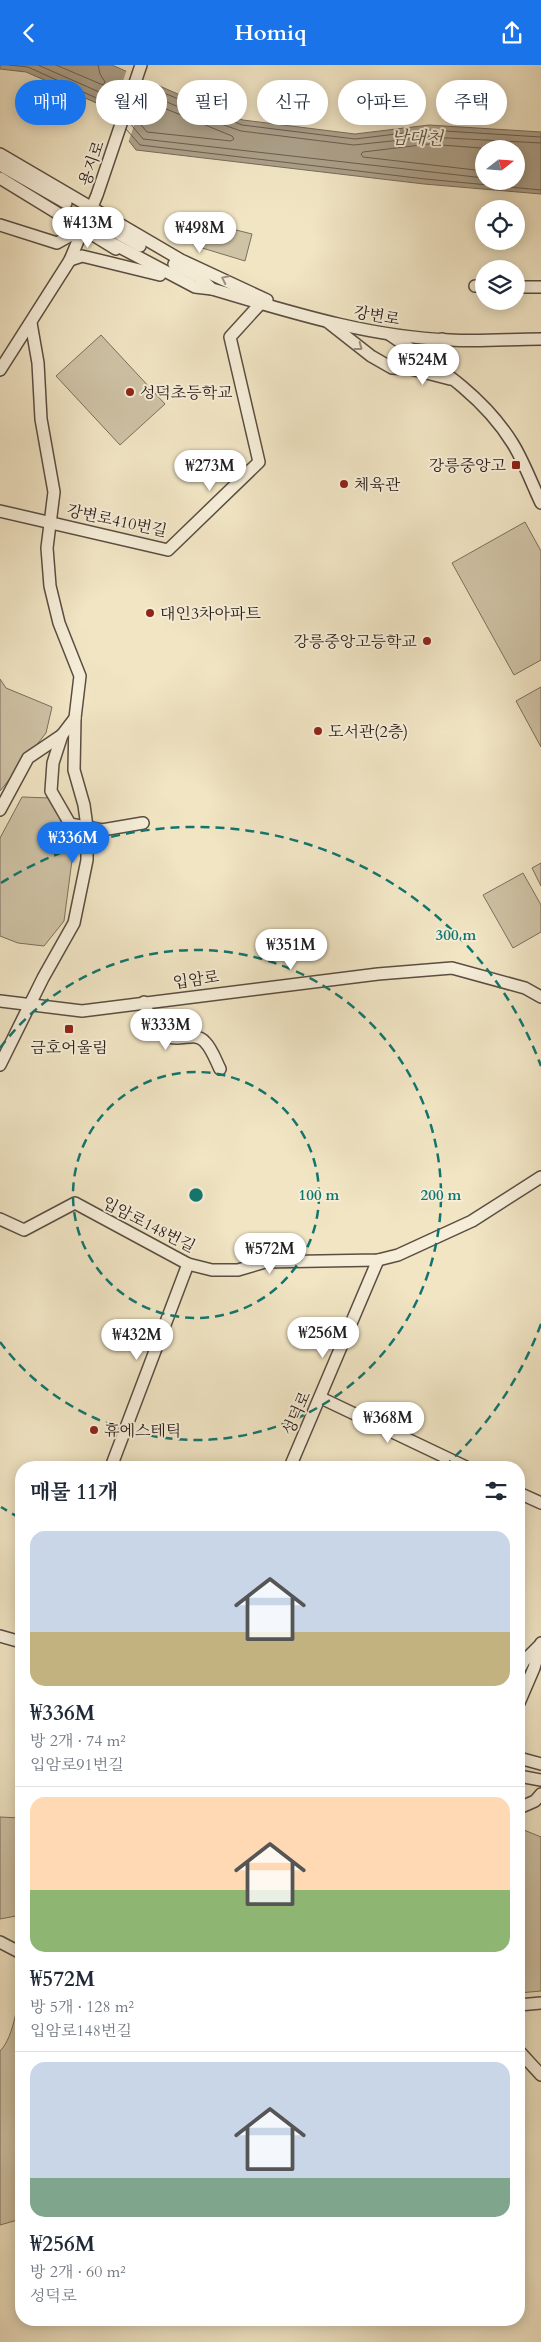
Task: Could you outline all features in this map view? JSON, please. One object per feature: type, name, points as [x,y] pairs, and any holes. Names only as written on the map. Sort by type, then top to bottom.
[{"type":"street","name":"용지로","points":[[0,369],[70,260],[97,195],[141,65]]},
{"type":"street","points":[[0,154],[180,260],[300,316]]},
{"type":"street","points":[[0,165],[65,208],[0,174]]},
{"type":"street","points":[[0,178],[159,274],[207,295],[245,306],[261,303]]},
{"type":"street","points":[[0,225],[57,243],[82,229]]},
{"type":"street","name":"강변로","points":[[113,237],[195,287],[212,289],[300,316],[389,334],[442,339],[541,339]]},
{"type":"street","points":[[70,260],[82,255],[159,274]]},
{"type":"street","points":[[525,287],[541,287]]},
{"type":"street","name":"강변로410번길","points":[[0,511],[168,550],[259,462],[230,337],[261,303]]},
{"type":"street","points":[[328,322],[371,356],[392,368],[410,369],[456,381]]},
{"type":"street","points":[[0,1065],[29,1005],[74,923],[87,860],[87,827],[84,805],[74,770],[75,718],[80,676],[59,623],[50,586],[47,548],[54,492],[40,419],[38,363],[31,323]]},
{"type":"street","points":[[389,334],[456,381],[486,409],[513,444],[541,503]]},
{"type":"street","points":[[439,369],[442,339]]},
{"type":"street","points":[[0,810],[28,758],[62,735],[75,718]]},
{"type":"street","points":[[62,735],[53,763],[51,791],[70,824],[102,830],[143,823]]},
{"type":"street","name":"입암로","points":[[0,1001],[82,1011],[369,975],[452,968],[525,988],[541,997]]},
{"type":"street","points":[[144,1003],[153,1023],[160,1031],[174,1039],[200,1038],[205,1041],[220,1069]]},
{"type":"street","name":"입암로148번길","points":[[0,1219],[24,1230],[75,1203],[188,1264],[212,1270],[238,1270],[265,1261],[378,1260],[398,1255],[472,1221],[541,1177]]},
{"type":"street","name":"성덕로","points":[[293,1461],[378,1260]]},
{"type":"street","points":[[113,1461],[188,1264]]},
{"type":"street","points":[[321,1398],[453,1461]]},
{"type":"street","points":[[525,1496],[541,1503]]},
{"type":"street","points":[[0,1636],[15,1640]]},
{"type":"street","points":[[525,1660],[541,1644]]},
{"type":"street","points":[[525,1689],[541,1644]]},
{"type":"street","points":[[525,1760],[541,1764]]},
{"type":"street","points":[[525,1777],[541,1780]]},
{"type":"street","points":[[525,1806],[536,1801],[541,1794]]},
{"type":"street","points":[[0,1942],[15,1950]]},
{"type":"street","points":[[525,2005],[541,2003]]},
{"type":"street","points":[[525,2058],[541,2075]]},
{"type":"shaded area","points":[[204,222],[252,234],[245,261],[199,247]]},
{"type":"shaded area","points":[[101,335],[165,404],[120,445],[56,376]]},
{"type":"shaded area","points":[[525,522],[541,551],[541,660],[514,675],[452,563]]},
{"type":"shaded area","points":[[0,679],[6,688],[52,707],[46,733],[0,791]]},
{"type":"shaded area","points":[[541,687],[541,747],[516,701]]},
{"type":"shaded area","points":[[22,797],[50,798],[74,845],[64,921],[44,946],[18,943],[0,936],[0,838]]},
{"type":"shaded area","points":[[541,863],[541,886],[532,868]]},
{"type":"shaded area","points":[[523,873],[541,905],[541,932],[513,948],[483,895]]},
{"type":"shaded area","points":[[0,1817],[15,1818],[15,1916],[0,1919]]},
{"type":"shaded area","points":[[525,1830],[541,1837],[541,1991],[525,1992]]},
{"type":"shaded area","points":[[15,2015],[15,2221],[0,2225],[0,2051],[12,2027]]},
{"type":"water","points":[[0,65],[112,65],[146,80],[96,80],[96,103],[86,98],[86,80],[44,80],[26,72],[0,69]]},
{"type":"water","name":"남대천","points":[[167,89],[177,94],[177,125],[247,125],[247,120],[257,122],[257,125],[283,125],[355,134],[429,125],[541,132],[541,194],[494,190],[525,190],[525,140],[475,140],[475,188],[136,150],[117,125],[167,125]]},
{"type":"pier","points":[[127,69],[150,79],[150,80],[123,80]]},
{"type":"pier","points":[[114,125],[134,125],[128,143]]},
{"type":"tunnel","points":[[66,203],[115,232]]},
{"type":"place","name":"성덕초등학교","points":[[130,392]]},
{"type":"place","name":"강릉중앙고","points":[[516,465]]},
{"type":"place","name":"체육관","points":[[344,484]]},
{"type":"place","name":"대인3차아파트","points":[[150,613]]},
{"type":"place","name":"강릉중앙고등학교","points":[[427,641]]},
{"type":"place","name":"도서관(2층)","points":[[318,731]]},
{"type":"place","name":"금호어울림","points":[[69,1029]]},
{"type":"place","name":"휴에스테틱","points":[[94,1430]]}]
